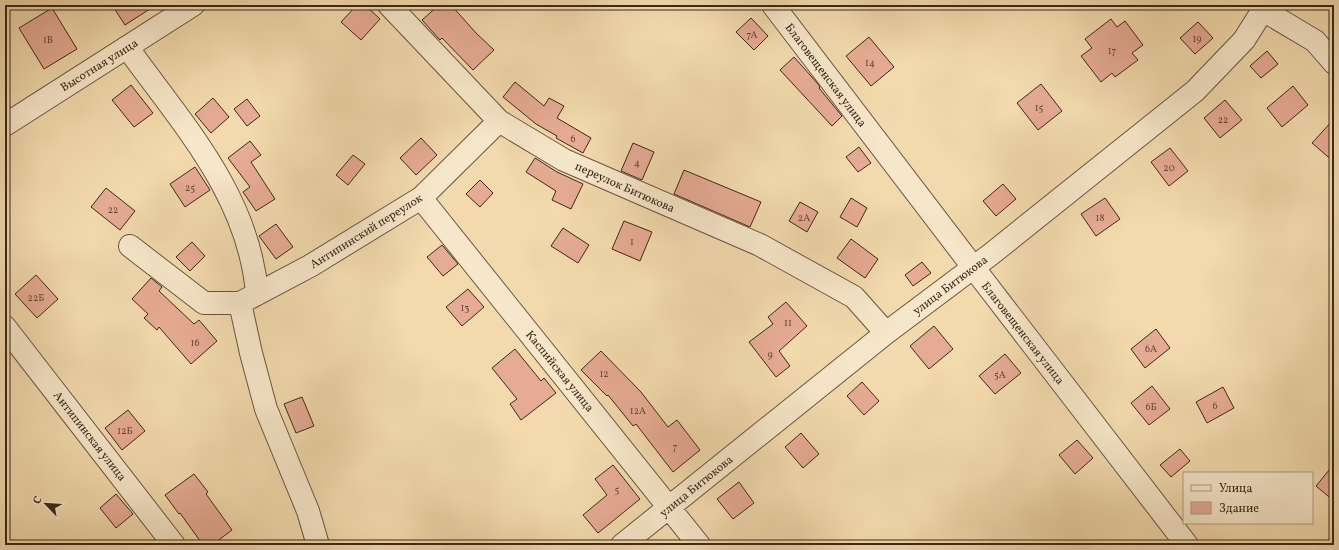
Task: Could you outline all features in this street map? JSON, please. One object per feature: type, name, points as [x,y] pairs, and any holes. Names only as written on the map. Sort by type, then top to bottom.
[{"type":"street","name":"Высотная улица","points":[[5,125],[153,32],[193,5]]},
{"type":"street","name":"переулок Битюкова","points":[[389,5],[499,121],[564,160],[766,249],[854,297],[886,333]]},
{"type":"street","name":"Благовещенская улица","points":[[773,5],[1187,545]]},
{"type":"street","points":[[1262,8],[1315,41],[1334,64]]},
{"type":"street","name":"улица Битюкова","points":[[622,545],[886,333],[990,255],[1195,92],[1244,40],[1262,8]]},
{"type":"street","points":[[127,47],[207,156],[228,194],[249,246],[255,274],[248,298],[251,353],[266,409],[308,511],[318,545]]},
{"type":"street","name":"Антипинский переулок","points":[[130,246],[204,303],[248,298],[310,266],[421,198],[499,121]]},
{"type":"street","name":"Каспийская улица","points":[[421,198],[699,545]]},
{"type":"street","name":"Антипинская улица","points":[[5,327],[174,545]]},
{"type":"building","points":[[112,5],[156,5],[125,25]]},
{"type":"building","points":[[357,5],[365,5],[380,19],[361,40],[341,22]]},
{"type":"building","points":[[439,5],[451,5],[476,33],[494,50],[473,70],[442,38],[440,40],[422,20]]},
{"type":"building","points":[[52,8],[77,49],[44,69],[19,28]]},
{"type":"building","points":[[751,18],[768,36],[754,50],[736,32]]},
{"type":"building","points":[[1111,19],[1117,27],[1125,21],[1143,45],[1132,53],[1138,60],[1115,77],[1112,73],[1101,82],[1081,56],[1092,48],[1085,39]]},
{"type":"building","points":[[1198,22],[1213,38],[1195,54],[1180,38]]},
{"type":"building","points":[[869,37],[894,67],[871,86],[846,56]]},
{"type":"building","points":[[1267,51],[1278,64],[1261,78],[1250,66]]},
{"type":"building","points":[[794,57],[818,84],[820,87],[819,88],[842,116],[832,126],[780,70]]},
{"type":"building","points":[[515,82],[544,106],[549,98],[564,106],[557,118],[591,138],[583,153],[556,138],[557,136],[536,124],[503,97]]},
{"type":"building","points":[[1041,84],[1062,111],[1038,130],[1017,103]]},
{"type":"building","points":[[131,85],[153,113],[134,127],[112,100]]},
{"type":"building","points":[[1293,86],[1308,105],[1282,127],[1267,108]]},
{"type":"building","points":[[213,98],[229,117],[211,133],[195,114]]},
{"type":"building","points":[[247,99],[260,116],[247,126],[234,109]]},
{"type":"building","points":[[1225,100],[1242,120],[1220,138],[1204,118]]},
{"type":"building","points":[[1334,119],[1334,162],[1312,143]]},
{"type":"building","points":[[421,138],[437,155],[416,175],[400,158]]},
{"type":"building","points":[[250,141],[261,155],[251,162],[275,199],[256,211],[243,192],[250,187],[228,158]]},
{"type":"building","points":[[633,143],[654,152],[642,180],[621,171]]},
{"type":"building","points":[[859,147],[871,163],[858,172],[846,157]]},
{"type":"building","points":[[1170,148],[1188,171],[1169,186],[1151,162]]},
{"type":"building","points":[[353,155],[365,164],[348,185],[336,175]]},
{"type":"building","points":[[535,158],[557,172],[583,184],[571,209],[552,200],[556,191],[526,172]]},
{"type":"building","points":[[195,167],[210,190],[185,207],[170,184]]},
{"type":"building","points":[[684,170],[761,202],[750,227],[674,194]]},
{"type":"building","points":[[480,180],[493,193],[480,207],[466,194]]},
{"type":"building","points":[[1003,184],[1016,199],[996,216],[983,201]]},
{"type":"building","points":[[106,188],[135,211],[120,230],[91,207]]},
{"type":"building","points":[[851,198],[867,208],[857,227],[840,217]]},
{"type":"building","points":[[1105,198],[1120,219],[1096,236],[1081,214]]},
{"type":"building","points":[[800,202],[818,212],[807,232],[789,221]]},
{"type":"building","points":[[624,221],[652,232],[640,261],[612,249]]},
{"type":"building","points":[[276,224],[293,247],[276,259],[259,236]]},
{"type":"building","points":[[563,228],[589,245],[578,263],[551,246]]},
{"type":"building","points":[[851,239],[878,259],[865,278],[837,258]]},
{"type":"building","points":[[192,242],[205,256],[190,271],[176,257]]},
{"type":"building","points":[[442,245],[458,264],[443,276],[427,257]]},
{"type":"building","points":[[922,262],[931,273],[913,286],[905,275]]},
{"type":"building","points":[[36,275],[58,299],[37,318],[15,294]]},
{"type":"building","points":[[151,278],[162,287],[159,291],[194,324],[199,320],[217,341],[191,364],[159,327],[157,330],[144,318],[148,314],[132,299]]},
{"type":"building","points":[[468,289],[484,307],[462,326],[446,307]]},
{"type":"building","points":[[786,302],[807,326],[779,351],[790,366],[776,377],[749,342],[773,324],[768,317]]},
{"type":"building","points":[[934,326],[953,349],[929,369],[910,346]]},
{"type":"building","points":[[1156,329],[1170,348],[1145,368],[1131,349]]},
{"type":"building","points":[[515,349],[541,381],[544,378],[556,393],[521,420],[510,404],[517,399],[492,368]]},
{"type":"building","points":[[601,351],[641,392],[668,427],[677,420],[700,450],[673,472],[636,424],[633,426],[608,395],[607,396],[581,370]]},
{"type":"building","points":[[1005,354],[1021,373],[995,394],[979,376]]},
{"type":"building","points":[[862,382],[879,401],[864,415],[847,396]]},
{"type":"building","points":[[1152,386],[1170,409],[1149,425],[1131,403]]},
{"type":"building","points":[[1223,387],[1234,408],[1207,423],[1196,402]]},
{"type":"building","points":[[302,397],[314,426],[296,433],[284,404]]},
{"type":"building","points":[[128,410],[145,431],[122,450],[105,428]]},
{"type":"building","points":[[801,433],[819,454],[803,468],[785,447]]},
{"type":"building","points":[[1077,440],[1093,458],[1075,474],[1059,455]]},
{"type":"building","points":[[1180,449],[1190,461],[1171,477],[1160,465]]},
{"type":"building","points":[[1334,464],[1334,501],[1316,486]]},
{"type":"building","points":[[613,465],[640,499],[598,533],[583,515],[607,495],[595,479]]},
{"type":"building","points":[[194,474],[208,492],[206,494],[232,530],[212,545],[203,545],[165,495]]},
{"type":"building","points":[[739,482],[754,503],[733,519],[717,499]]},
{"type":"building","points":[[116,494],[133,514],[116,528],[100,508]]}]
